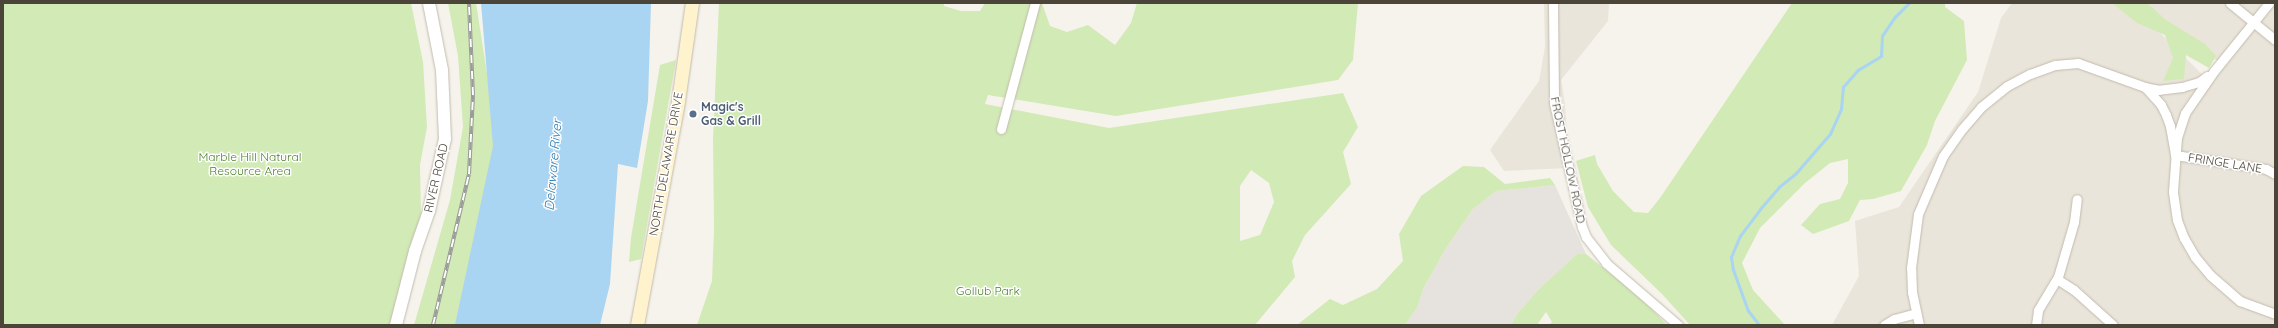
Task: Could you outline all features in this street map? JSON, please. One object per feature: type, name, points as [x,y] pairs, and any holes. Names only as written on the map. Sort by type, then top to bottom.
[{"type":"main road","name":"NORTH DELAWARE DRIVE","points":[[637,325],[678,101],[692,3]]},
{"type":"street","name":"RIVER ROAD","points":[[396,325],[415,251],[429,211],[444,146],[445,127],[442,70],[429,3]]},
{"type":"street","points":[[1001,129],[1034,3]]},
{"type":"street","name":"FROST HOLLOW ROAD","points":[[1553,3],[1554,103],[1582,227],[1586,237],[1606,262],[1678,325]]},
{"type":"street","points":[[2230,3],[2275,40]]},
{"type":"street","points":[[2269,3],[2214,71],[2194,99],[2180,126],[2175,155],[2173,192],[2177,220],[2195,257],[2210,275],[2240,301],[2275,314]]},
{"type":"street","points":[[1919,325],[1912,292],[1911,268],[1912,245],[1918,214],[1943,156],[1962,128],[1981,107],[2007,86],[2030,74],[2055,65],[2078,63],[2145,87],[2159,90],[2191,85],[2214,71]]},
{"type":"street","points":[[2145,87],[2161,106],[2168,120],[2175,155]]},
{"type":"street","name":"FRINGE LANE","points":[[2175,155],[2266,169],[2275,174]]},
{"type":"street","points":[[2036,325],[2038,310],[2057,279],[2069,244],[2077,199]]},
{"type":"street","points":[[2057,279],[2077,292],[2114,325]]},
{"type":"street","points":[[1884,325],[1894,319],[1916,313]]},
{"type":"shaded area","points":[[1544,3],[1609,3],[1608,21],[1561,80],[1565,104],[1569,168],[1504,171],[1490,150],[1539,81],[1545,47]]},
{"type":"shaded area","points":[[2012,3],[2113,3],[2147,20],[2204,76],[2223,65],[2140,3],[2275,3],[2275,325],[1832,325],[1859,276],[1855,221],[1899,207],[1978,92],[2001,18]]},
{"type":"shaded area","points":[[1555,185],[1586,254],[1577,254],[1540,288],[1517,314],[1511,325],[1405,325],[1418,306],[1423,289],[1446,248],[1473,209],[1496,191]]},
{"type":"green space","name":"Marble Hill Natural Resource Area","points":[[3,3],[411,3],[423,62],[427,127],[420,165],[421,219],[390,325],[3,325]]},
{"type":"green space","points":[[448,3],[476,3],[494,118],[493,192],[468,325],[414,325],[450,200],[463,127],[458,56]]},
{"type":"green space","name":"Gollub Park","points":[[719,3],[944,3],[944,6],[961,11],[980,11],[985,3],[1042,3],[1050,26],[1067,32],[1088,25],[1115,45],[1131,23],[1137,3],[1358,3],[1353,60],[1338,80],[1116,116],[988,95],[985,104],[1109,128],[1343,93],[1358,127],[1343,152],[1351,184],[1305,235],[1292,261],[1295,277],[1255,325],[697,325],[712,281],[714,229],[713,139]],"holes":[[[1251,170],[1269,183],[1274,202],[1260,235],[1240,241],[1240,186]]]},
{"type":"green space","points":[[1792,3],[1945,3],[1945,7],[1964,21],[1967,60],[1935,121],[1927,145],[1901,191],[1873,199],[1860,200],[1849,221],[1813,234],[1801,225],[1820,204],[1840,199],[1848,183],[1848,159],[1830,163],[1805,183],[1760,228],[1742,263],[1753,290],[1785,325],[1690,325],[1662,294],[1611,245],[1588,207],[1576,161],[1595,155],[1597,164],[1613,191],[1634,212],[1648,213],[1660,198]]},
{"type":"green space","points":[[2112,3],[2147,3],[2166,20],[2205,44],[2216,56],[2209,68],[2186,55],[2184,79],[2163,81],[2173,58],[2165,35],[2137,23]]},
{"type":"green space","points":[[676,60],[641,259],[629,262],[631,238],[660,65]]},
{"type":"green space","points":[[1463,166],[1484,167],[1505,184],[1550,178],[1555,185],[1496,191],[1473,209],[1446,248],[1423,289],[1418,306],[1405,325],[1297,325],[1330,299],[1343,305],[1377,289],[1403,261],[1399,234],[1421,196]]},
{"type":"green space","points":[[1577,254],[1586,254],[1642,299],[1667,325],[1549,325],[1552,322],[1546,312],[1537,325],[1511,325],[1517,314],[1540,288]]},
{"type":"water","name":"Delaware River","points":[[481,3],[651,3],[648,101],[637,168],[618,164],[610,284],[600,325],[455,325],[493,146]]},
{"type":"waterway","points":[[1759,325],[1748,311],[1733,270],[1731,257],[1740,236],[1779,187],[1796,173],[1830,134],[1841,109],[1843,87],[1858,70],[1881,56],[1882,36],[1895,17],[1909,3]]},
{"type":"railway","points":[[433,325],[469,174],[473,95],[469,3]]},
{"type":"place","name":"Magic's Gas & Grill","points":[[693,114]]}]
